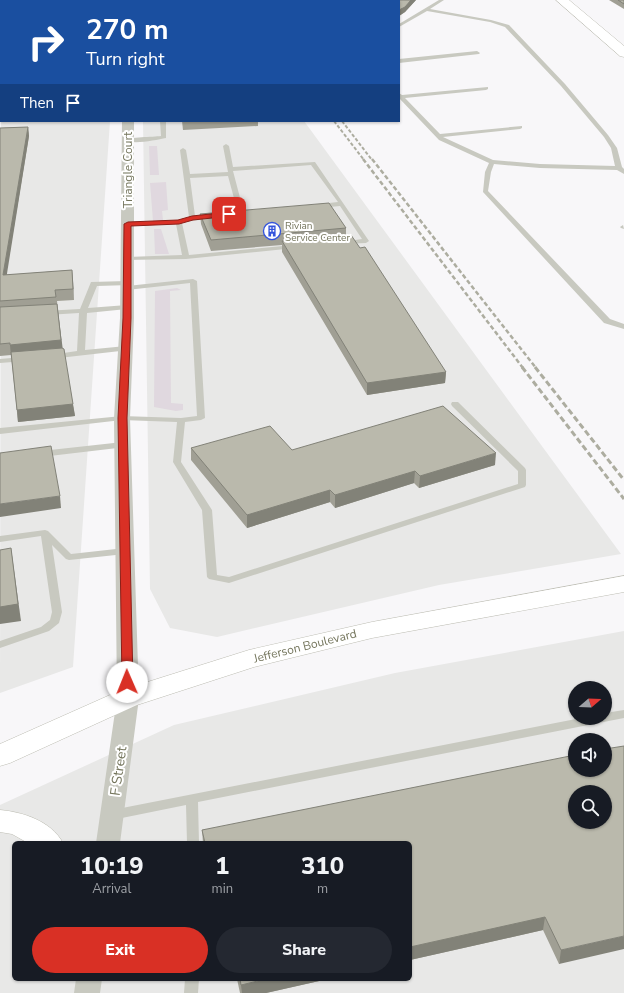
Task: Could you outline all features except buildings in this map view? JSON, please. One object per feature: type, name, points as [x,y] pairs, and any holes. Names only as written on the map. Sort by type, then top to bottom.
[{"type":"main road","points":[[562,0],[577,11],[624,53]]},
{"type":"main road","name":"Jefferson Boulevard","points":[[0,756],[128,698],[250,659],[372,630],[624,584]]},
{"type":"main road","points":[[0,822],[9,822],[33,830],[46,841]]},
{"type":"street","name":"Triangle Court","points":[[128,122],[127,308],[122,418],[128,698]]},
{"type":"street","name":"F Street","points":[[108,841],[128,698]]},
{"type":"street","points":[[88,993],[89,981]]},
{"type":"lane","points":[[400,25],[442,0]]},
{"type":"lane","points":[[400,96],[442,139],[492,162],[621,170],[614,148],[606,136],[563,86],[507,26],[491,21],[427,10]]},
{"type":"lane","points":[[400,61],[478,53]]},
{"type":"lane","points":[[400,96],[486,88]]},
{"type":"lane","points":[[128,140],[144,140],[164,137],[163,122]]},
{"type":"lane","points":[[438,136],[520,127]]},
{"type":"lane","points":[[226,146],[238,214],[249,213]]},
{"type":"lane","points":[[183,150],[192,218]]},
{"type":"lane","points":[[492,162],[485,191],[607,321],[624,327]]},
{"type":"lane","points":[[187,176],[314,163],[366,241],[335,244]]},
{"type":"lane","points":[[311,207],[342,204]]},
{"type":"lane","points":[[128,224],[179,222],[192,218],[220,215]]},
{"type":"lane","points":[[179,222],[186,257]]},
{"type":"lane","points":[[127,259],[186,257],[304,246]]},
{"type":"lane","points":[[0,432],[122,418],[181,420],[201,418],[193,281],[127,285],[94,284],[83,311],[81,352]]},
{"type":"lane","points":[[38,313],[127,308]]},
{"type":"lane","points":[[46,357],[126,348]]},
{"type":"lane","points":[[0,361],[31,358]]},
{"type":"lane","points":[[181,420],[177,462],[206,510],[212,577],[229,580],[522,484],[522,470],[454,404]]},
{"type":"lane","points":[[35,455],[123,445]]},
{"type":"lane","points":[[45,532],[69,557],[125,551]]},
{"type":"lane","points":[[0,539],[45,532]]},
{"type":"lane","points":[[0,645],[45,629],[55,621],[57,612],[45,532]]},
{"type":"lane","points":[[612,716],[624,714]]},
{"type":"lane","points":[[112,815],[568,725]]},
{"type":"lane","points":[[192,799],[193,841]]},
{"type":"lane","points":[[192,981],[192,993]]},
{"type":"shaded area","points":[[1,122],[110,122],[73,667],[0,693]]},
{"type":"shaded area","points":[[143,122],[305,122],[621,554],[439,585],[217,637],[170,628],[150,589]]},
{"type":"shaded area","points":[[149,146],[157,146],[159,175],[150,175]]},
{"type":"shaded area","points":[[166,182],[168,210],[162,211],[163,220],[153,221],[150,183]]},
{"type":"shaded area","points":[[154,229],[161,229],[169,254],[155,254]]},
{"type":"shaded area","points":[[177,288],[181,290],[170,291],[171,403],[183,404],[183,410],[176,411],[154,407],[155,291]]},
{"type":"shaded area","points":[[624,631],[624,993],[0,993],[0,805],[174,725],[395,673]]},
{"type":"railway","points":[[335,122],[364,160]]},
{"type":"railway","points":[[343,122],[372,160]]},
{"type":"railway","points":[[363,159],[523,368]]},
{"type":"railway","points":[[372,159],[536,368]]},
{"type":"railway","points":[[522,367],[624,499]]},
{"type":"railway","points":[[535,367],[624,480]]},
{"type":"place","name":"Rivian Service Center","points":[[272,231]]},
{"type":"route","points":[[127,682],[122,418],[127,318],[128,224],[179,222],[192,218],[229,214]]}]
